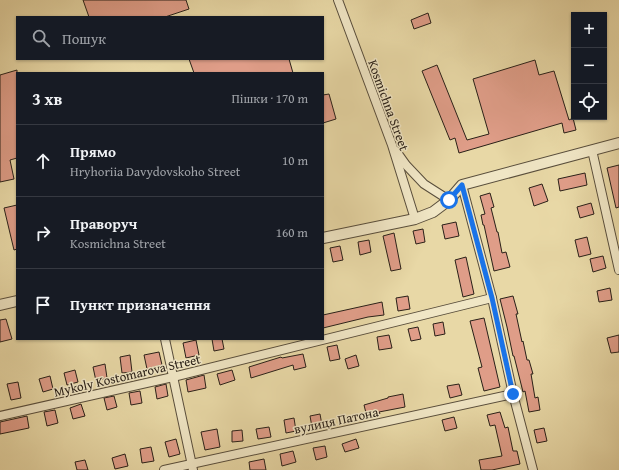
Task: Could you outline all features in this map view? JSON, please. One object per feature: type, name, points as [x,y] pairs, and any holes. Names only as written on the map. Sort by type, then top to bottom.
[{"type":"street","name":"Kosmichna Street","points":[[338,0],[392,145],[415,219]]},
{"type":"street","points":[[324,238],[415,219],[433,212],[449,200],[462,185],[619,143]]},
{"type":"street","points":[[392,145],[406,165],[424,184],[449,200]]},
{"type":"street","points":[[592,150],[619,270]]},
{"type":"street","points":[[462,185],[492,298],[513,394],[533,470]]},
{"type":"street","name":"Mykoly Kostomarova Street","points":[[324,340],[492,298]]},
{"type":"street","points":[[0,305],[16,302]]},
{"type":"street","points":[[165,340],[192,467]]},
{"type":"street","name":"Mykoly Kostomarova Street","points":[[0,416],[173,377],[322,340]]},
{"type":"street","name":"вулиця Патона","points":[[164,470],[192,467],[513,394]]},
{"type":"building","points":[[83,0],[186,0],[189,9],[168,16],[89,16]]},
{"type":"building","points":[[428,13],[431,23],[414,29],[411,20]]},
{"type":"building","points":[[189,60],[289,60],[293,72],[194,72]]},
{"type":"building","points":[[535,60],[539,75],[554,71],[569,120],[574,120],[576,130],[564,133],[562,123],[459,153],[455,138],[450,140],[422,71],[437,65],[467,140],[489,134],[473,79]]},
{"type":"building","points":[[17,70],[16,158],[10,160],[14,179],[0,182],[0,75]]},
{"type":"building","points":[[329,94],[336,119],[324,123],[324,95]]},
{"type":"building","points":[[619,165],[619,207],[616,208],[607,168]]},
{"type":"building","points":[[585,173],[587,185],[560,191],[558,179]]},
{"type":"building","points":[[542,184],[548,201],[534,206],[529,188]]},
{"type":"building","points":[[490,193],[494,207],[491,208],[502,253],[506,252],[510,267],[494,271],[481,215],[485,214],[480,196]]},
{"type":"building","points":[[591,203],[594,214],[580,218],[577,207]]},
{"type":"building","points":[[16,205],[16,249],[14,250],[4,208]]},
{"type":"building","points":[[456,222],[459,236],[445,239],[442,225]]},
{"type":"building","points":[[423,229],[425,242],[416,244],[413,231]]},
{"type":"building","points":[[394,233],[401,269],[391,271],[383,236]]},
{"type":"building","points":[[587,237],[591,254],[579,257],[575,240]]},
{"type":"building","points":[[369,240],[371,252],[360,255],[358,242]]},
{"type":"building","points":[[340,246],[343,260],[333,262],[330,248]]},
{"type":"building","points":[[603,256],[606,268],[593,272],[590,259]]},
{"type":"building","points":[[466,257],[474,294],[463,297],[455,260]]},
{"type":"building","points":[[610,288],[612,300],[599,302],[597,291]]},
{"type":"building","points":[[408,296],[410,309],[398,311],[396,298]]},
{"type":"building","points":[[513,296],[518,314],[516,314],[522,342],[523,341],[527,360],[529,360],[533,374],[531,374],[535,398],[538,397],[540,410],[529,412],[525,391],[523,392],[513,356],[500,299]]},
{"type":"building","points":[[382,302],[384,315],[368,317],[324,328],[324,315]]},
{"type":"building","points":[[484,318],[500,387],[484,391],[478,368],[482,367],[470,321]]},
{"type":"building","points":[[6,319],[12,339],[0,342],[0,320]]},
{"type":"building","points":[[443,322],[445,334],[435,336],[433,324]]},
{"type":"building","points":[[418,327],[421,339],[411,341],[408,329]]},
{"type":"building","points":[[389,335],[392,348],[379,350],[377,337]]},
{"type":"building","points":[[619,335],[619,352],[611,353],[607,338]]},
{"type":"building","points":[[196,340],[199,355],[186,358],[183,343]]},
{"type":"building","points":[[212,340],[222,340],[224,349],[214,351]]},
{"type":"building","points":[[337,345],[340,359],[330,361],[327,347]]},
{"type":"building","points":[[159,352],[162,365],[147,369],[144,355]]},
{"type":"building","points":[[303,354],[306,367],[294,370],[293,365],[251,378],[249,367],[281,357]]},
{"type":"building","points":[[130,355],[132,372],[122,373],[120,357]]},
{"type":"building","points":[[356,355],[359,366],[348,369],[345,359]]},
{"type":"building","points":[[105,364],[107,378],[96,381],[93,367]]},
{"type":"building","points":[[75,370],[78,382],[67,385],[64,373]]},
{"type":"building","points":[[232,370],[235,380],[220,385],[217,374]]},
{"type":"building","points":[[204,375],[206,388],[188,392],[186,380]]},
{"type":"building","points":[[50,376],[53,389],[43,392],[39,379]]},
{"type":"building","points":[[18,382],[21,398],[11,400],[7,384]]},
{"type":"building","points":[[166,384],[168,396],[157,399],[155,387]]},
{"type":"building","points":[[459,384],[462,395],[450,398],[447,386]]},
{"type":"building","points":[[140,391],[142,403],[131,405],[129,393]]},
{"type":"building","points":[[403,394],[405,407],[379,412],[380,414],[367,417],[364,405]]},
{"type":"building","points":[[114,396],[117,407],[107,410],[104,398]]},
{"type":"building","points":[[81,404],[85,416],[73,419],[70,408]]},
{"type":"building","points":[[55,410],[58,423],[47,426],[44,412]]},
{"type":"building","points":[[500,412],[505,428],[508,427],[513,451],[517,451],[520,464],[492,470],[481,470],[479,460],[502,456],[495,425],[490,426],[487,415]]},
{"type":"building","points":[[320,414],[322,425],[312,427],[310,416]]},
{"type":"building","points":[[27,416],[29,428],[0,434],[0,422]]},
{"type":"building","points":[[454,417],[457,428],[445,431],[442,420]]},
{"type":"building","points":[[294,418],[296,431],[286,433],[284,420]]},
{"type":"building","points":[[269,427],[271,437],[258,439],[256,429]]},
{"type":"building","points":[[544,428],[547,441],[537,443],[534,430]]},
{"type":"building","points":[[217,429],[220,447],[205,450],[201,432]]},
{"type":"building","points":[[242,430],[243,441],[232,442],[232,431]]},
{"type":"building","points":[[176,439],[180,454],[169,457],[165,442]]},
{"type":"building","points":[[356,439],[359,448],[345,452],[342,444]]},
{"type":"building","points":[[325,446],[327,457],[316,460],[313,448]]},
{"type":"building","points":[[151,447],[154,461],[142,463],[140,449]]},
{"type":"building","points":[[293,451],[296,462],[282,466],[280,454]]},
{"type":"building","points":[[125,454],[128,466],[115,469],[112,458]]},
{"type":"building","points":[[264,459],[266,470],[250,470],[249,462]]},
{"type":"building","points":[[85,460],[88,470],[77,470],[75,462]]},
{"type":"route","points":[[449,200],[462,185],[492,298],[513,394]]}]
